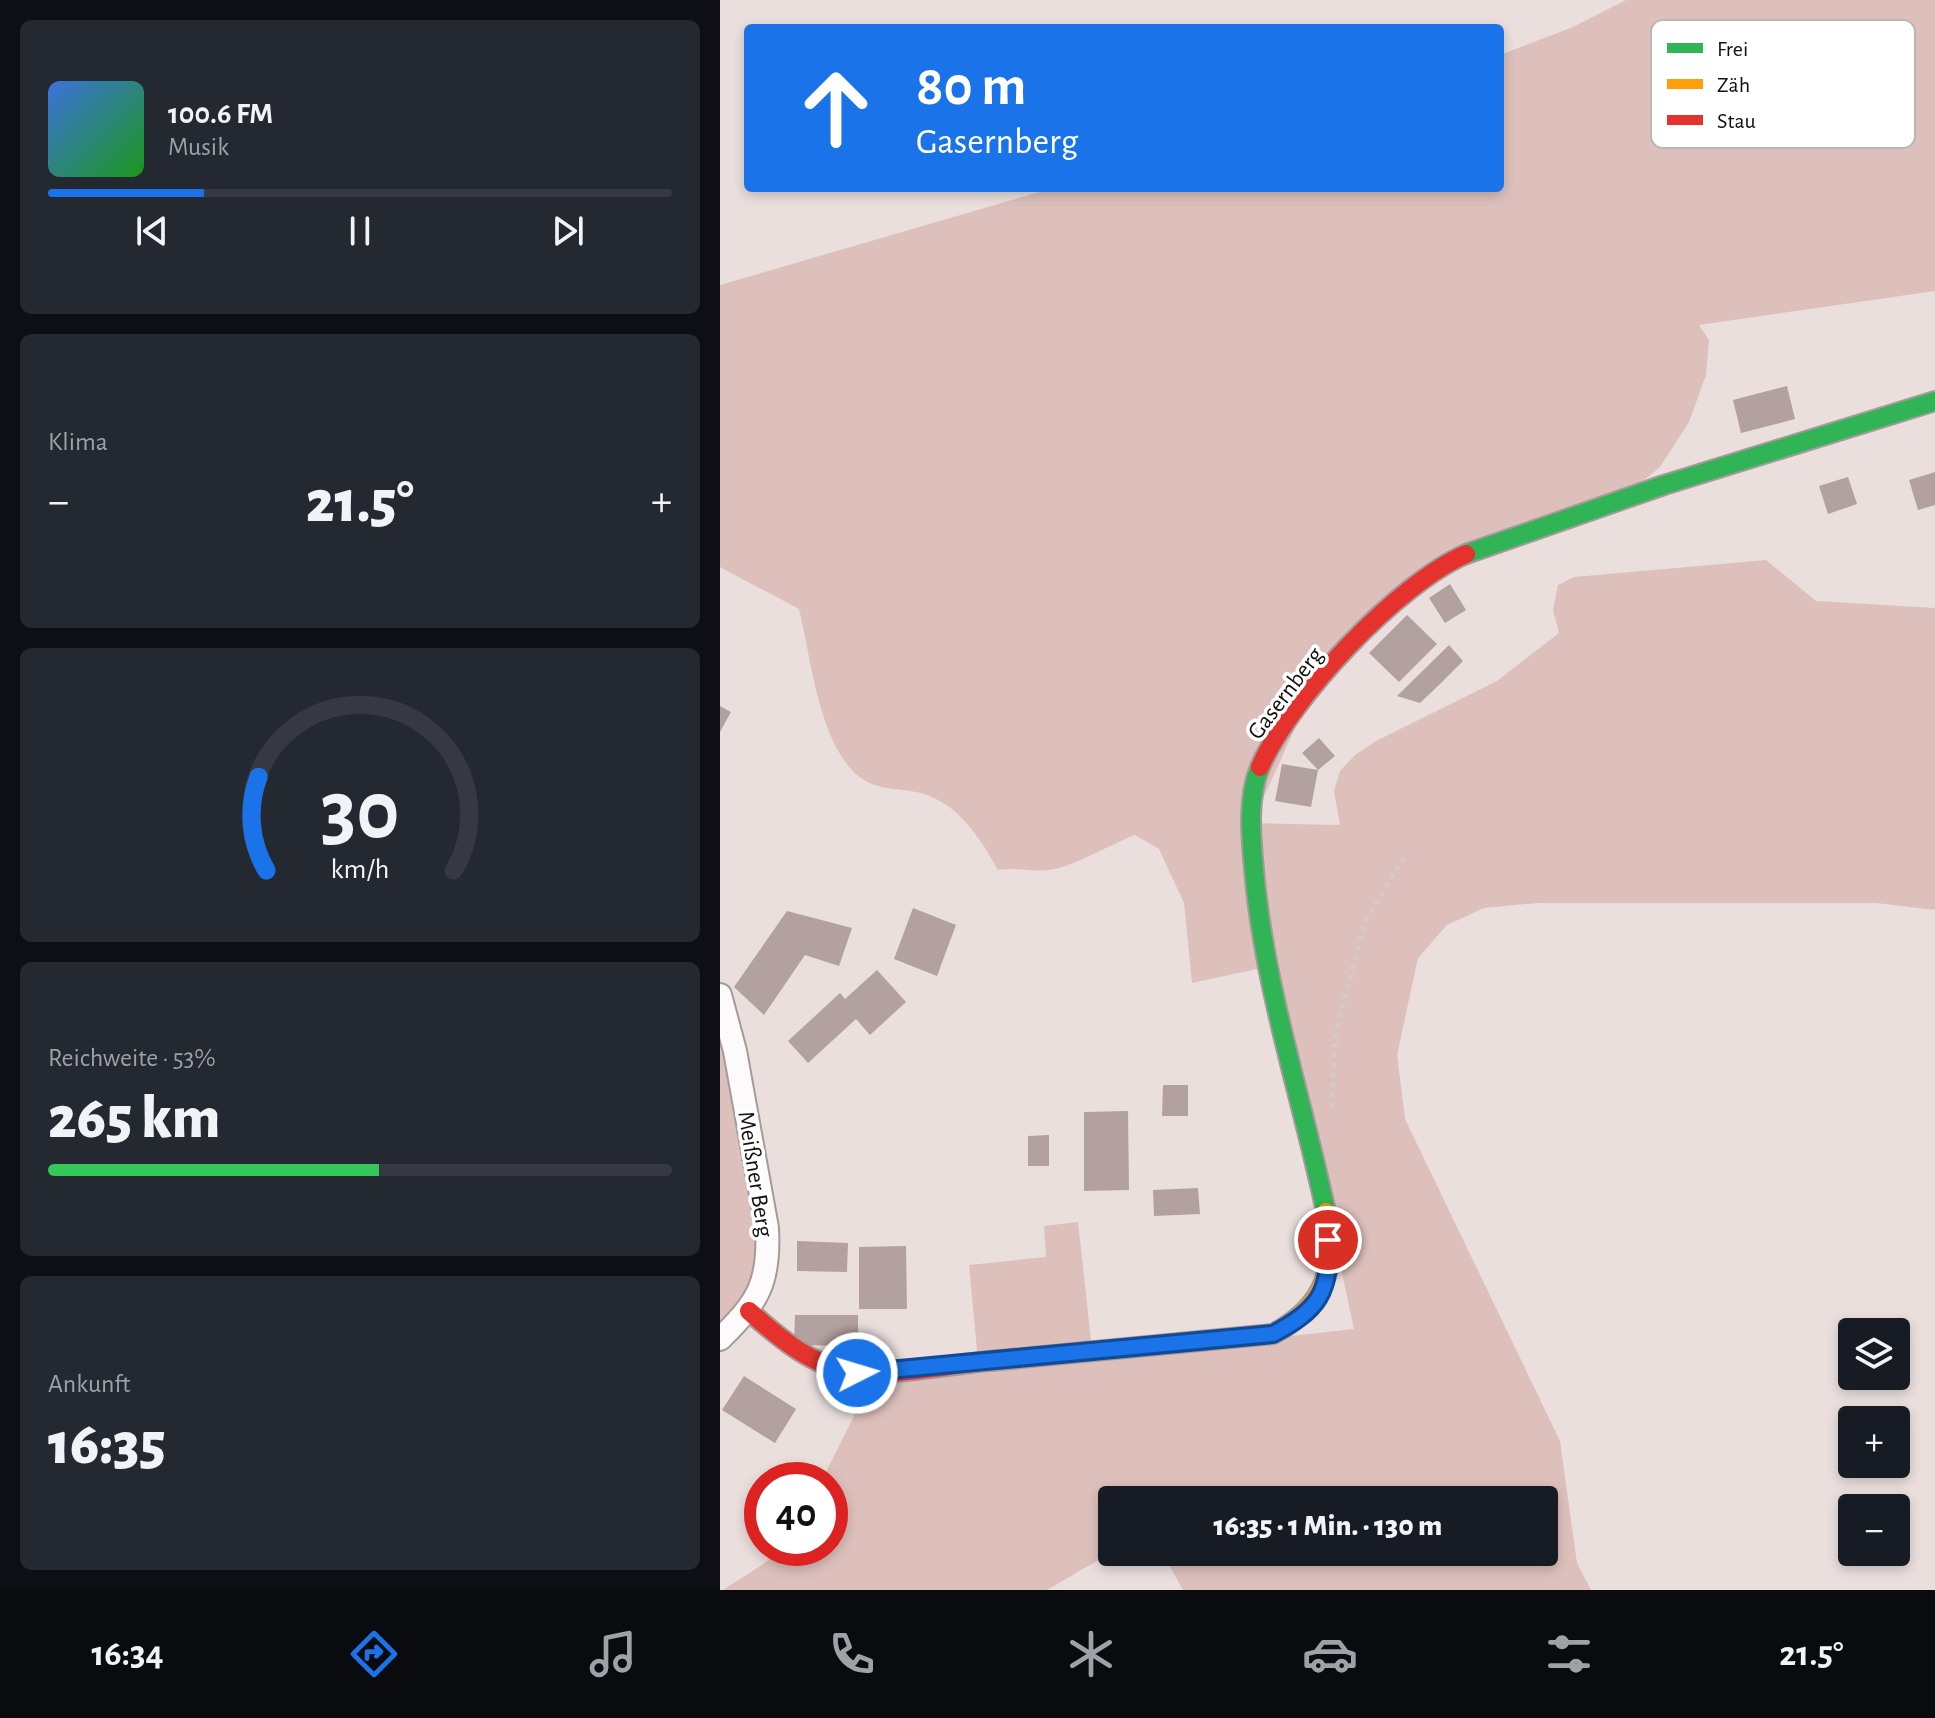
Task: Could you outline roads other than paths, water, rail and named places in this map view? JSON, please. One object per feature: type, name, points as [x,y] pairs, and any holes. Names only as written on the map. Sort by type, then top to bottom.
[{"type":"street","name":"Gasernberg","points":[[749,1311],[793,1351],[832,1369],[857,1373],[1273,1334],[1305,1317],[1322,1290],[1330,1260],[1327,1220],[1269,965],[1255,889],[1251,823],[1255,777],[1271,747],[1372,621],[1425,576],[1488,545],[1935,401]]},
{"type":"street","name":"Meißner Berg","points":[[720,995],[735,1051],[767,1228],[769,1257],[764,1284],[749,1311],[720,1339]]}]
